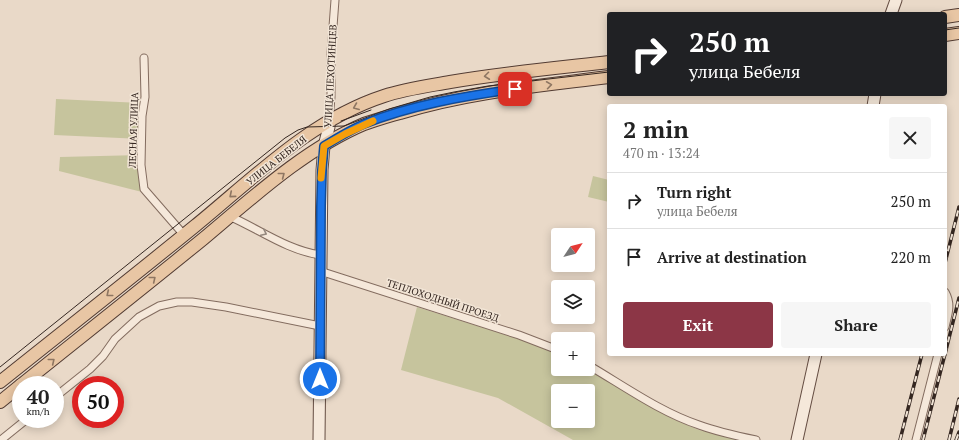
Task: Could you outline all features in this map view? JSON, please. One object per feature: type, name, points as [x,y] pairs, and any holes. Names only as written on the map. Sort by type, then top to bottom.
[{"type":"main road","points":[[892,12],[896,0]]},
{"type":"main road","points":[[947,17],[959,16]]},
{"type":"main road","points":[[947,35],[959,33]]},
{"type":"main road","name":"УЛИЦА БЕБЕЛЯ","points":[[0,382],[184,235],[273,161],[329,120],[384,96],[416,88],[482,77],[607,62]]},
{"type":"main road","name":"УЛИЦА БЕБЕЛЯ","points":[[32,376],[229,216],[296,164],[345,134],[365,124],[421,106],[488,93],[607,77]]},
{"type":"main road","name":"УЛИЦА ПЕХОТИНЦЕВ","points":[[319,440],[322,170],[324,146],[329,127],[329,120]]},
{"type":"main road","points":[[797,440],[816,356]]},
{"type":"main road","name":"УЛИЦА БЕБЕЛЯ","points":[[0,402],[12,392]]},
{"type":"street","name":"УЛИЦА ПЕХОТИНЦЕВ","points":[[329,120],[331,97],[331,53],[335,0]]},
{"type":"street","name":"ЛЕСНАЯ УЛИЦА","points":[[144,58],[145,97],[142,116],[141,165],[144,189],[184,235]]},
{"type":"street","points":[[229,216],[292,247],[307,253],[320,255]]},
{"type":"street","name":"ТЕПЛОХОДНЫЙ ПРОЕЗД","points":[[320,272],[519,335],[551,347]]},
{"type":"street","points":[[947,296],[950,301],[947,318]]},
{"type":"street","points":[[64,390],[90,369],[103,356],[115,339],[139,317],[159,306],[177,302],[192,302],[226,307],[320,326]]},
{"type":"street","points":[[916,440],[937,356]]},
{"type":"street","points":[[595,369],[682,419],[756,440]]},
{"type":"street","points":[[1,440],[16,428]]},
{"type":"shaded area","points":[[56,99],[141,103],[142,139],[54,135]]},
{"type":"shaded area","points":[[141,155],[142,192],[59,171],[60,157]]},
{"type":"shaded area","points":[[593,176],[607,180],[607,202],[588,197]]},
{"type":"shaded area","points":[[417,307],[551,350],[551,376],[595,376],[595,373],[673,419],[699,430],[746,440],[573,440],[552,428],[595,428],[595,384],[551,384],[551,428],[498,398],[401,370]]},
{"type":"tram line","points":[[947,30],[959,28]]},
{"type":"tram line","points":[[0,367],[285,138],[298,130],[307,127],[344,126],[389,109],[430,97],[454,92],[488,86],[607,72]]},
{"type":"tram line","points":[[341,121],[371,110]]},
{"type":"railway","points":[[947,255],[959,207]]},
{"type":"railway","points":[[947,346],[959,298]]},
{"type":"railway","points":[[900,440],[921,356]]},
{"type":"railway","points":[[923,440],[944,356]]},
{"type":"railway","points":[[949,440],[959,399]]},
{"type":"railway","points":[[956,440],[959,432]]},
{"type":"slow traffic","points":[[321,178],[324,146],[373,121]]},
{"type":"route","points":[[320,379],[320,255],[324,146],[365,124],[421,106],[515,89]]}]
